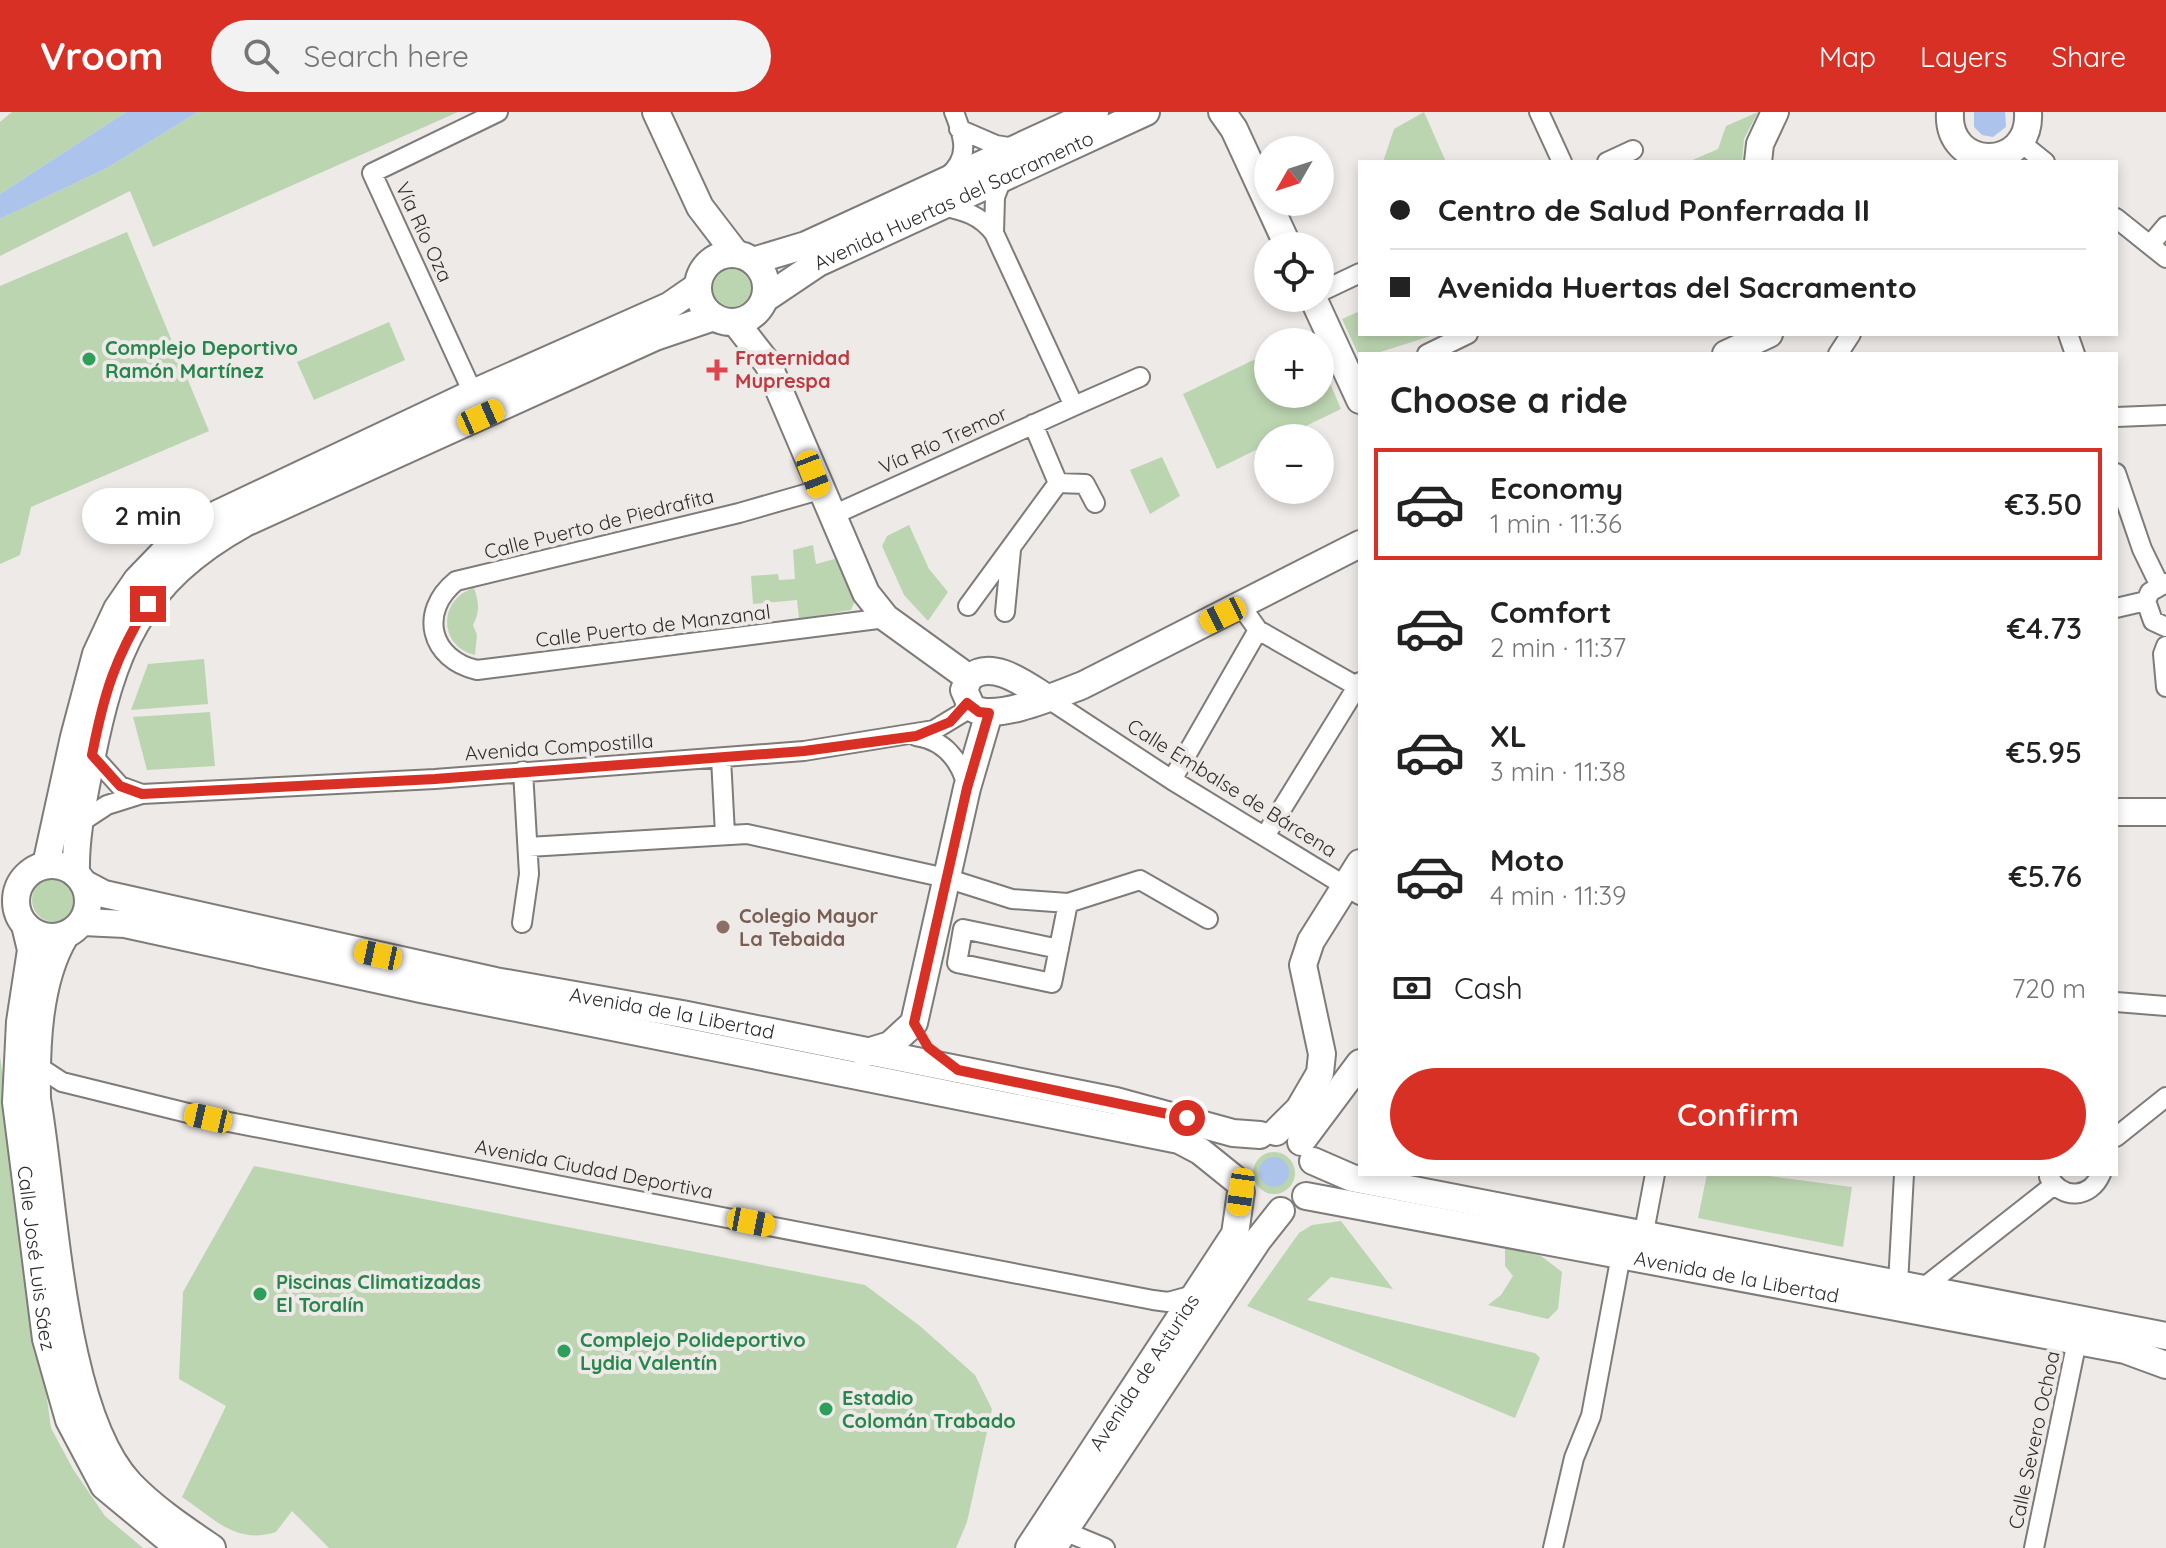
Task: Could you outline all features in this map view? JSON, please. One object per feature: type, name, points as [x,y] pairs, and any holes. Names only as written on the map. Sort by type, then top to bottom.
[{"type":"street","name":"Vía Río Oza","points":[[473,393],[372,173],[498,112]]},
{"type":"street","points":[[656,112],[700,207],[710,262],[698,286],[669,306],[473,393],[215,515],[165,551],[137,580],[117,609],[96,654],[37,870],[17,890],[14,913],[43,937],[74,929],[88,910],[80,879],[78,824],[110,675],[122,647],[148,604],[218,538],[655,337],[725,320],[750,318],[764,301]]},
{"type":"street","name":"Avenida Huertas del Sacramento","points":[[764,301],[818,263],[942,194],[1015,148],[1095,112]]},
{"type":"street","name":"Avenida Huertas del Sacramento","points":[[745,257],[806,245],[942,194],[1002,179],[1146,112]]},
{"type":"street","points":[[1539,112],[1561,160]]},
{"type":"street","points":[[1758,160],[1760,144],[1775,112]]},
{"type":"street","points":[[1950,112],[1958,151],[1980,157],[2012,153],[2038,160]]},
{"type":"street","points":[[2012,153],[2027,128],[2028,112]]},
{"type":"street","points":[[1229,117],[1282,232]]},
{"type":"street","points":[[956,120],[996,145],[1015,148]]},
{"type":"street","points":[[956,120],[964,143],[963,159],[942,194],[984,220],[994,233],[1074,406]]},
{"type":"street","points":[[1611,160],[1633,150]]},
{"type":"street","points":[[994,233],[995,197],[1002,179]]},
{"type":"street","points":[[700,207],[767,282],[764,301],[768,364],[819,490],[866,593],[886,618],[982,698],[1047,698],[1083,685],[1358,545]]},
{"type":"street","points":[[2118,220],[2166,258]]},
{"type":"street","points":[[2150,245],[2166,226]]},
{"type":"street","points":[[710,262],[745,257]]},
{"type":"street","points":[[1334,285],[1358,274]]},
{"type":"street","points":[[698,286],[702,304],[725,320],[768,364]]},
{"type":"street","points":[[1320,312],[1358,391]]},
{"type":"street","points":[[1431,352],[1464,336]]},
{"type":"street","points":[[1730,352],[1765,336]]},
{"type":"street","name":"Vía Río Tremor","points":[[831,516],[1140,377]]},
{"type":"street","points":[[2118,417],[2166,415]]},
{"type":"street","points":[[1033,424],[1058,483]]},
{"type":"street","points":[[2118,479],[2142,549],[2162,583],[2146,601],[2118,608]]},
{"type":"street","points":[[1058,483],[1085,484],[1095,503]]},
{"type":"street","points":[[968,606],[1058,483]]},
{"type":"street","name":"Calle Puerto de Piedrafita","points":[[435,642],[432,615],[444,591],[456,581],[739,513],[819,490]]},
{"type":"street","points":[[1005,612],[1011,548]]},
{"type":"street","points":[[2146,601],[2153,621],[2166,627]]},
{"type":"street","points":[[1241,606],[1258,630],[1358,685]]},
{"type":"street","name":"Calle Puerto de Manzanal","points":[[435,642],[447,657],[477,670],[886,618]]},
{"type":"street","points":[[1172,780],[1258,630]]},
{"type":"street","points":[[2166,646],[2163,654],[2166,687]]},
{"type":"street","points":[[864,1053],[890,1045],[914,1023],[967,788],[982,698],[1009,675],[1047,698]]},
{"type":"street","points":[[1080,719],[1077,709],[1083,685]]},
{"type":"street","points":[[1265,836],[1358,688]]},
{"type":"street","name":"Avenida Compostilla","points":[[78,824],[107,805],[142,794],[435,779],[721,758],[916,736],[950,722],[982,698]]},
{"type":"street","name":"Calle Embalse de Bárcena","points":[[1047,698],[1172,780],[1353,890]]},
{"type":"street","points":[[916,736],[938,743],[952,755],[967,788]]},
{"type":"street","points":[[92,755],[120,786],[142,794]]},
{"type":"street","points":[[721,758],[725,834]]},
{"type":"street","points":[[522,923],[529,874],[523,771]]},
{"type":"street","points":[[2118,812],[2166,812]]},
{"type":"street","points":[[528,847],[747,834],[946,878],[1012,899],[1068,903],[1140,880],[1208,919]]},
{"type":"street","points":[[0,876],[62,866],[80,879]]},
{"type":"street","name":"Avenida de la Libertad","points":[[80,879],[104,894],[495,981],[668,1025],[1179,1140],[1200,1151],[1239,1186]]},
{"type":"street","points":[[1268,1134],[1307,1152],[1314,1173],[1306,1196],[1281,1211],[1262,1209],[1239,1186],[1240,1153],[1299,1109],[1320,1073],[1322,1054],[1303,965],[1311,941],[1353,890]]},
{"type":"street","points":[[1059,949],[963,929],[957,963],[1052,983],[1059,949],[1068,903]]},
{"type":"street","name":"Calle José Luis Sáez","points":[[14,913],[31,950],[19,1033],[16,1102],[46,1339],[69,1420],[104,1486],[179,1548]]},
{"type":"street","name":"Avenida de la Libertad","points":[[74,929],[125,924],[421,989],[864,1053],[1153,1109],[1233,1133],[1268,1134]]},
{"type":"street","name":"Calle José Luis Sáez","points":[[74,929],[47,979],[36,1065],[39,1113],[76,1364],[90,1413],[129,1483],[212,1548]]},
{"type":"street","points":[[2118,1002],[2166,1006]]},
{"type":"street","points":[[914,1023],[928,1047],[958,1070]]},
{"type":"street","name":"Avenida Ciudad Deportiva","points":[[36,1065],[46,1074],[83,1089],[208,1118],[1144,1298],[1168,1302],[1197,1294]]},
{"type":"street","points":[[1307,1152],[1358,1066]]},
{"type":"street","points":[[39,1113],[51,1099],[68,1090],[83,1089]]},
{"type":"street","points":[[2118,1135],[2166,1097]]},
{"type":"street","name":"Avenida de la Libertad","points":[[1307,1152],[1352,1178],[1644,1232],[2166,1336]]},
{"type":"street","points":[[1644,1232],[1655,1176]]},
{"type":"street","points":[[1904,1176],[1903,1249],[1911,1286],[2051,1179],[2068,1193],[2084,1193],[2097,1183],[2100,1176]]},
{"type":"street","name":"Avenida de Asturias","points":[[1029,1548],[1235,1234],[1239,1186]]},
{"type":"street","name":"Avenida de la Libertad","points":[[1306,1196],[2125,1350],[2166,1365]]},
{"type":"street","name":"Avenida de Asturias","points":[[1057,1543],[1258,1240],[1281,1211]]},
{"type":"street","points":[[1553,1548],[1574,1458],[1591,1416],[1621,1255]]},
{"type":"street","points":[[1144,1298],[1165,1311],[1172,1333]]},
{"type":"street","name":"Calle Severo Ochoa","points":[[2034,1548],[2077,1341]]},
{"type":"street","points":[[1057,1543],[1105,1548]]},
{"type":"green space","points":[[12,112],[126,112],[0,194],[0,122]]},
{"type":"green space","points":[[198,112],[458,112],[153,247],[130,191],[0,256],[0,219],[107,168]]},
{"type":"green space","points":[[1424,112],[1445,160],[1384,160],[1394,129]]},
{"type":"green space","points":[[1758,112],[1744,139],[1742,160],[1693,160],[1718,149],[1726,126]]},
{"type":"green space","name":"Complejo Deportivo Ramón Martínez","points":[[127,232],[209,431],[31,507],[20,555],[0,564],[0,286]]},
{"type":"green space","points":[[732,263],[749,270],[756,287],[749,304],[732,311],[715,304],[708,287],[715,270]]},
{"type":"green space","points":[[1358,312],[1358,336],[1431,336],[1380,352],[1358,354],[1342,319]]},
{"type":"green space","points":[[389,322],[405,360],[314,400],[297,362]]},
{"type":"green space","points":[[1254,360],[1254,408],[1334,408],[1334,393],[1341,409],[1310,424],[1254,424],[1254,451],[1217,469],[1183,394]]},
{"type":"green space","points":[[1162,457],[1180,496],[1150,514],[1130,470]]},
{"type":"green space","points":[[909,525],[929,569],[948,592],[928,621],[904,595],[882,546],[887,536]]},
{"type":"green space","points":[[813,545],[816,564],[835,559],[855,601],[851,610],[799,619],[797,600],[753,604],[751,576],[778,574],[779,580],[795,579],[793,550]]},
{"type":"green space","points":[[474,588],[478,607],[473,625],[477,635],[475,655],[454,642],[447,622],[454,602]]},
{"type":"green space","points":[[204,659],[208,704],[131,710],[148,664]]},
{"type":"green space","points":[[210,712],[215,766],[147,770],[133,717]]},
{"type":"green space","points":[[54,878],[70,884],[76,900],[70,916],[54,922],[38,916],[32,900],[38,884]]},
{"type":"green space","points":[[0,1056],[51,1428],[73,1469],[105,1516],[143,1548],[0,1548]]},
{"type":"green space","points":[[1274,1152],[1289,1158],[1295,1173],[1289,1188],[1274,1194],[1259,1188],[1253,1173],[1259,1158]]},
{"type":"green space","name":"Complejo Polideportivo Lydia Valentín","points":[[254,1166],[865,1285],[920,1326],[975,1375],[992,1409],[967,1522],[956,1548],[329,1548],[292,1511],[276,1532],[249,1535],[226,1527],[182,1497],[226,1406],[179,1379],[183,1292]]},
{"type":"green space","points":[[1707,1176],[1769,1176],[1852,1187],[1843,1247],[1698,1218]]},
{"type":"green space","points":[[1341,1221],[1393,1289],[1331,1277],[1307,1300],[1535,1353],[1540,1358],[1515,1418],[1247,1306],[1299,1233],[1312,1225]]},
{"type":"green space","points":[[1505,1247],[1541,1256],[1562,1272],[1558,1309],[1548,1319],[1488,1305],[1501,1295],[1513,1276],[1505,1266]]},
{"type":"water","points":[[126,112],[198,112],[107,168],[0,219],[0,194]]},
{"type":"water","points":[[1974,112],[2005,112],[2006,127],[1993,137],[1982,135],[1974,127]]},
{"type":"water","points":[[1274,1157],[1284,1162],[1289,1172],[1284,1182],[1274,1187],[1264,1182],[1259,1172],[1264,1162]]},
{"type":"place","name":"Complejo Deportivo Ramón Martínez","points":[[89,359]]},
{"type":"place","name":"Fraternidad Muprespa","points":[[717,370]]},
{"type":"place","name":"Colegio Mayor La Tebaida","points":[[723,927]]},
{"type":"place","name":"Piscinas Climatizadas El Toralín","points":[[260,1294]]},
{"type":"place","name":"Complejo Polideportivo Lydia Valentín","points":[[564,1351]]},
{"type":"place","name":"Estadio Colomán Trabado","points":[[826,1409]]},
{"type":"route","points":[[148,604],[122,647],[110,675],[92,755],[120,786],[142,794],[435,779],[804,751],[916,736],[950,722],[962,713],[967,703],[979,712],[989,713],[967,788],[914,1023],[928,1047],[958,1070],[1187,1118]]}]
